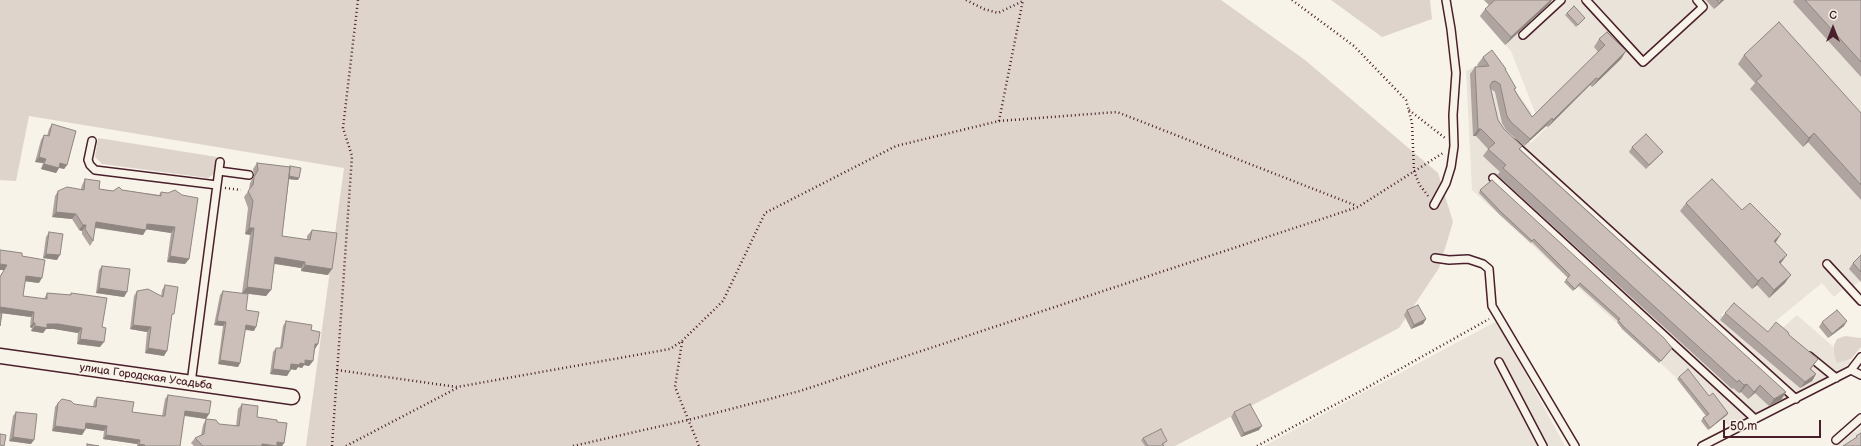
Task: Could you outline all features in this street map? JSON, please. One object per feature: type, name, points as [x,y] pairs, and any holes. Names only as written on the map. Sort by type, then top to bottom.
[{"type":"street","name":"улица Городская Усадьба","points":[[0,356],[292,398]]},
{"type":"lane","points":[[1434,205],[1450,172],[1454,146],[1453,115],[1456,73],[1452,29],[1446,0]]},
{"type":"lane","points":[[1523,35],[1561,0]]},
{"type":"lane","points":[[1586,0],[1643,62],[1703,7],[1697,0]]},
{"type":"lane","points":[[1508,139],[1796,399]]},
{"type":"lane","points":[[92,141],[88,160],[90,165],[95,170],[217,186]]},
{"type":"lane","points":[[191,383],[220,162]]},
{"type":"lane","points":[[219,170],[249,175]]},
{"type":"lane","points":[[1493,178],[1755,419]]},
{"type":"lane","points":[[1435,258],[1449,260],[1468,259],[1484,264],[1489,269],[1492,306],[1575,446]]},
{"type":"lane","points":[[1827,264],[1861,301]]},
{"type":"lane","points":[[1806,353],[1836,378]]},
{"type":"lane","points":[[1702,446],[1851,370],[1861,357]]},
{"type":"lane","points":[[1499,362],[1543,446]]},
{"type":"lane","points":[[1851,370],[1861,375]]},
{"type":"lane","points":[[1836,440],[1861,418]]},
{"type":"path","points":[[332,446],[352,156],[343,128],[358,0]]},
{"type":"path","points":[[966,0],[984,9],[998,13],[1023,0]]},
{"type":"path","points":[[999,121],[1023,0]]},
{"type":"path","points":[[1292,0],[1354,46],[1406,100],[1412,123],[1414,171],[1419,184],[1434,205]]},
{"type":"path","points":[[573,446],[688,420],[800,391],[1358,207],[1454,146],[1409,110]]},
{"type":"path","points":[[346,446],[457,388],[670,349],[682,341],[723,301],[765,213],[896,146],[999,121],[1117,112],[1358,207]]},
{"type":"path","points":[[217,186],[241,190]]},
{"type":"path","points":[[1257,446],[1359,392],[1489,319]]},
{"type":"path","points":[[682,341],[675,387],[699,446]]},
{"type":"path","points":[[337,370],[457,388]]},
{"type":"shaded area","points":[[0,0],[1221,0],[1305,60],[1438,173],[1453,222],[1439,268],[1399,328],[1175,446],[306,446],[344,168],[29,116],[16,181],[0,180]]},
{"type":"shaded area","points":[[1331,0],[1430,0],[1432,19],[1382,37]]},
{"type":"shaded area","points":[[1483,0],[1861,0],[1861,282],[1860,281],[1854,286],[1842,290],[1834,297],[1822,283],[1778,319],[1763,337],[1729,307],[1721,315],[1759,349],[1797,315],[1852,363],[1731,428],[1472,190],[1466,71],[1492,58],[1532,113],[1518,131],[1531,143],[1547,127],[1536,115],[1511,51],[1479,16],[1489,6]]},
{"type":"shaded area","points":[[98,138],[217,157],[214,174],[208,178],[102,164],[95,157]]},
{"type":"shaded area","points":[[1497,321],[1565,446],[1264,446]]},
{"type":"shaded area","points":[[1845,336],[1861,338],[1861,347],[1851,359],[1837,363],[1834,354],[1834,345],[1837,339]]},
{"type":"shaded area","points":[[1861,428],[1861,446],[1831,446]]},
{"type":"building","points":[[1495,0],[1551,0],[1511,37],[1485,9]]},
{"type":"building","points":[[1805,0],[1861,0],[1861,62]]},
{"type":"building","points":[[1574,6],[1585,18],[1578,25],[1567,13]]},
{"type":"building","points":[[1779,22],[1861,113],[1861,185],[1814,133],[1809,138],[1756,81],[1762,76],[1744,55]]},
{"type":"building","points":[[1607,32],[1626,51],[1598,79],[1596,78],[1553,120],[1552,118],[1530,139],[1511,122],[1507,116],[1500,84],[1495,81],[1492,82],[1490,86],[1498,120],[1504,129],[1522,146],[1519,149],[1786,392],[1774,399],[1760,385],[1754,392],[1747,384],[1744,385],[1739,380],[1737,382],[1503,168],[1506,165],[1488,149],[1495,143],[1481,129],[1478,129],[1475,67],[1489,66],[1483,57],[1492,50],[1506,69],[1516,88],[1514,89],[1532,117],[1605,45],[1599,39]]},
{"type":"building","points":[[52,124],[76,131],[67,165],[60,163],[59,168],[44,164],[46,159],[39,157],[44,135],[49,136]]},
{"type":"building","points":[[1646,134],[1663,152],[1649,165],[1632,147]]},
{"type":"building","points":[[257,163],[290,167],[282,236],[310,240],[312,230],[337,233],[332,269],[305,265],[305,262],[275,257],[271,290],[247,287],[254,228],[249,228],[253,201],[248,191],[253,185],[254,177],[258,170]]},
{"type":"building","points":[[290,166],[301,168],[299,178],[289,176]]},
{"type":"building","points":[[85,179],[100,181],[99,189],[113,191],[119,187],[122,190],[161,196],[161,192],[168,193],[175,190],[182,195],[198,198],[189,259],[170,256],[175,227],[147,224],[146,230],[96,222],[93,241],[85,229],[86,225],[83,225],[76,214],[56,212],[58,191],[67,187],[84,190]]},
{"type":"building","points":[[1712,179],[1742,210],[1750,203],[1781,234],[1774,241],[1787,255],[1779,262],[1791,275],[1774,290],[1762,277],[1758,281],[1686,203]]},
{"type":"building","points":[[1492,180],[1664,338],[1672,348],[1661,361],[1623,326],[1618,320],[1620,319],[1580,283],[1575,289],[1566,280],[1570,275],[1534,239],[1532,241],[1500,211],[1480,190]]},
{"type":"building","points":[[49,232],[63,234],[60,255],[46,254]]},
{"type":"building","points":[[0,250],[22,253],[22,256],[45,260],[42,278],[26,276],[23,296],[47,299],[47,293],[71,295],[71,293],[107,298],[102,327],[106,328],[104,342],[80,339],[82,328],[58,324],[47,324],[47,328],[35,326],[35,323],[33,323],[34,312],[0,307],[0,277],[7,265],[0,264]]},
{"type":"building","points":[[1861,255],[1861,272],[1853,263]]},
{"type":"building","points":[[102,266],[130,269],[127,292],[99,288]]},
{"type":"building","points":[[165,285],[178,287],[174,314],[172,314],[167,351],[148,348],[151,327],[133,325],[137,291],[148,289],[163,297]]},
{"type":"building","points":[[223,291],[248,294],[246,310],[259,312],[256,327],[246,325],[240,363],[220,360],[226,322],[217,321]]},
{"type":"building","points":[[1734,303],[1768,332],[1776,322],[1788,332],[1789,335],[1818,359],[1810,369],[1816,374],[1805,382],[1725,313]]},
{"type":"building","points":[[1418,305],[1426,319],[1414,325],[1407,310]]},
{"type":"building","points":[[1837,310],[1847,321],[1832,334],[1822,322]]},
{"type":"building","points":[[0,313],[2,313],[0,326]]},
{"type":"building","points":[[286,321],[312,325],[311,330],[320,332],[318,344],[315,344],[313,361],[305,360],[305,364],[300,363],[299,365],[291,364],[290,371],[273,369],[276,348],[282,348]]},
{"type":"building","points":[[1688,369],[1709,396],[1713,393],[1728,413],[1710,428],[1703,418],[1709,414],[1679,377]]},
{"type":"building","points":[[168,395],[211,401],[209,414],[185,411],[180,446],[144,446],[145,445],[139,444],[140,440],[106,435],[107,426],[86,423],[85,430],[55,426],[58,403],[62,399],[71,401],[74,404],[96,407],[97,397],[134,402],[132,412],[165,416]]},
{"type":"building","points":[[242,404],[258,406],[257,417],[287,423],[284,443],[277,442],[277,446],[262,444],[262,446],[203,446],[195,438],[204,434],[206,419],[216,420],[219,424],[239,426]]},
{"type":"building","points":[[1250,404],[1262,426],[1244,433],[1234,412]]},
{"type":"building","points":[[16,412],[37,414],[34,440],[13,437]]},
{"type":"building","points":[[1161,429],[1167,441],[1162,444],[1164,446],[1148,446],[1143,438]]},
{"type":"building","points":[[1861,433],[1861,446],[1843,446],[1857,437],[1856,436]]},
{"type":"building","points":[[0,434],[6,435],[4,446],[0,445]]},
{"type":"building","points":[[87,444],[99,446],[87,446]]}]
